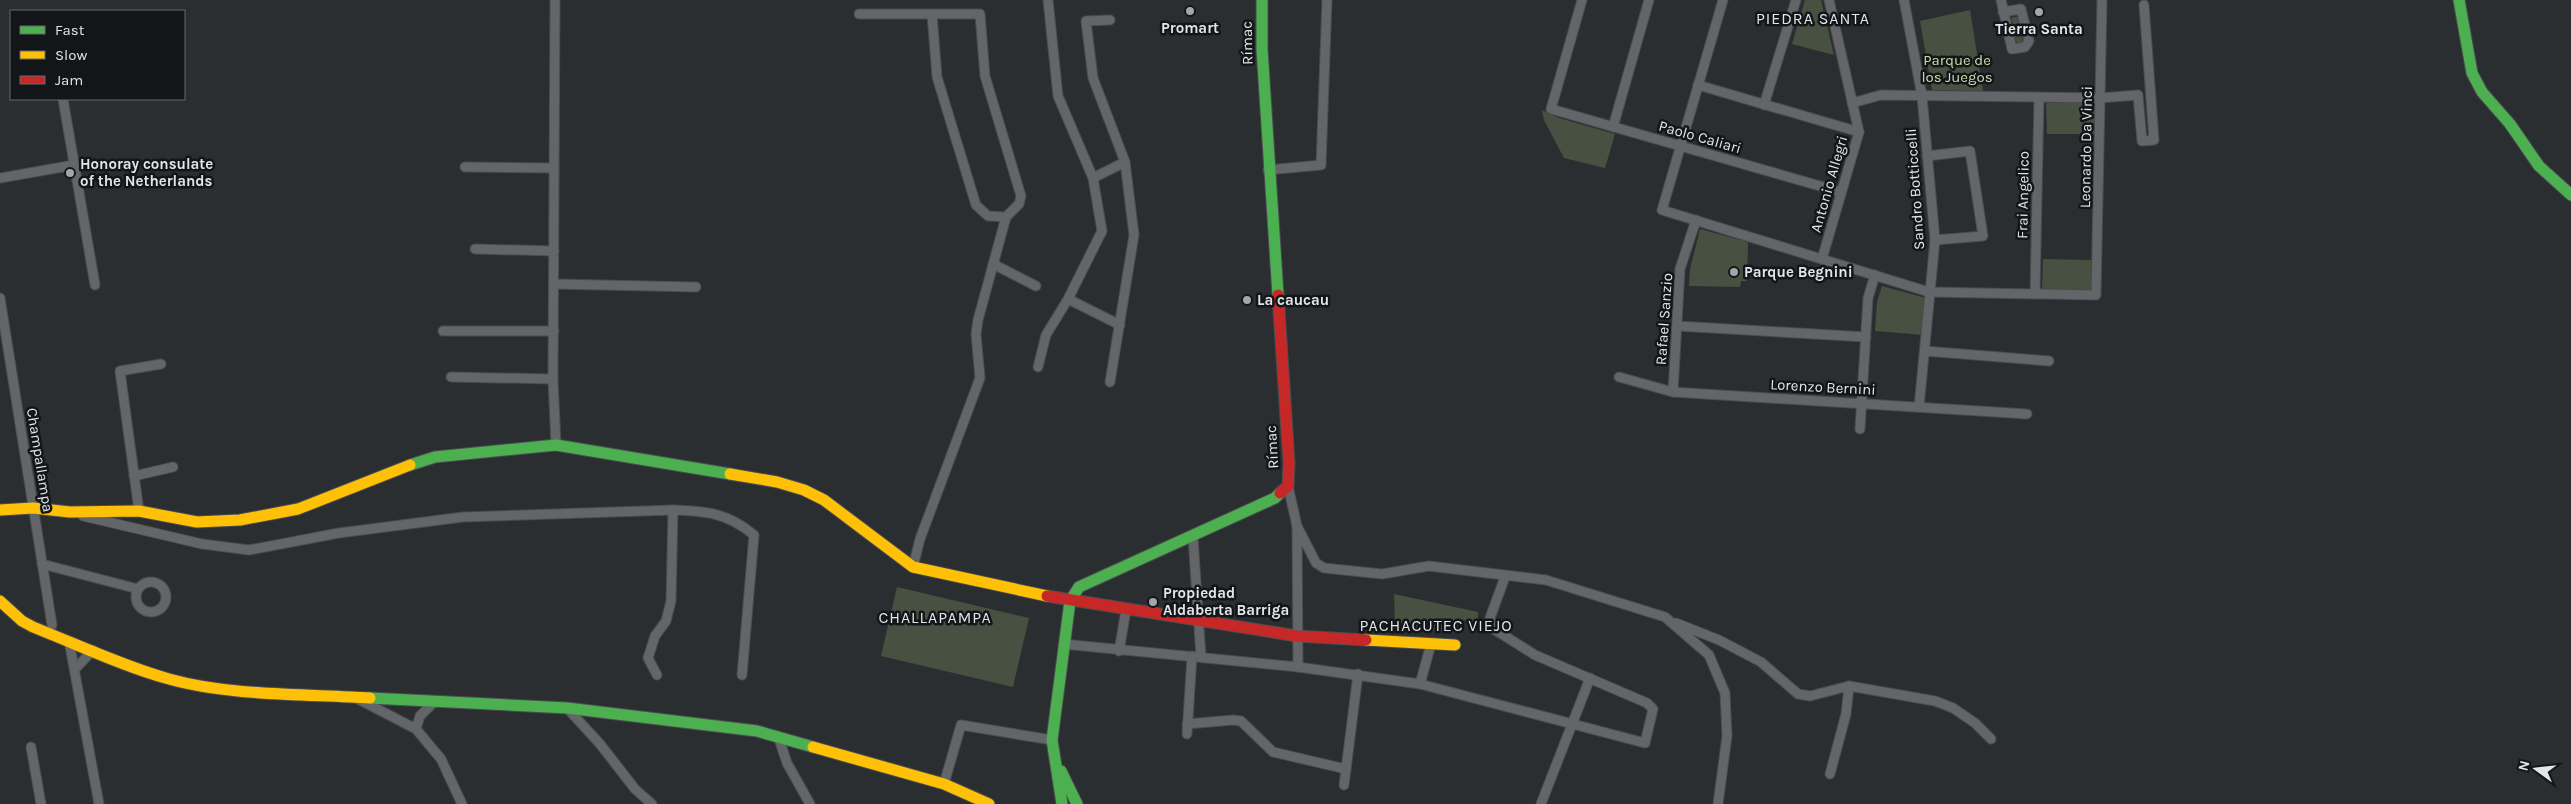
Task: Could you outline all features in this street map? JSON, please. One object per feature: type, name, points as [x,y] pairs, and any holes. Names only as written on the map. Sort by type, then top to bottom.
[{"type":"street","points":[[555,0],[553,379],[556,446]]},
{"type":"street","points":[[1038,367],[1046,336],[1068,299],[1102,231],[1093,178],[1058,96],[1048,0]]},
{"type":"street","name":"Rímac","points":[[1070,601],[1079,587],[1193,537],[1275,498],[1288,486],[1289,463],[1268,170],[1262,50],[1262,0]]},
{"type":"street","points":[[1268,170],[1321,165],[1327,0]]},
{"type":"street","name":"Paolo Caliari","points":[[1582,0],[1551,109],[1841,192]]},
{"type":"street","points":[[1613,127],[1649,0]]},
{"type":"street","points":[[1723,0],[1662,210],[1930,292],[2035,294]]},
{"type":"street","points":[[1764,105],[1796,0]]},
{"type":"street","name":"Antonio Allegri","points":[[1822,259],[1859,132],[1829,0]]},
{"type":"street","name":"Sandro Botticcelli","points":[[1904,0],[1922,96],[1935,240],[1919,407]]},
{"type":"street","points":[[2001,0],[2003,12],[2012,49],[2026,47],[2029,41],[2021,9],[2003,12]]},
{"type":"street","name":"Leonardo Da Vinci","points":[[2035,294],[2096,295],[2102,0]]},
{"type":"street","points":[[2460,0],[2466,48],[2472,73],[2482,92],[2510,124],[2539,166],[2571,195]]},
{"type":"street","points":[[1852,103],[1882,96],[2100,98],[2138,95],[2142,141],[2154,140],[2144,5]]},
{"type":"street","points":[[858,14],[932,14],[980,14],[982,60],[985,76],[1021,196],[1013,212],[1006,217],[988,216],[976,205],[937,77],[932,14]]},
{"type":"street","points":[[1110,20],[1086,21],[1093,78],[1125,162],[1134,235],[1110,382]]},
{"type":"street","points":[[1698,85],[1859,132]]},
{"type":"street","name":"Frai Angelico","points":[[2035,294],[2039,97]]},
{"type":"street","points":[[63,100],[95,285]]},
{"type":"street","points":[[1927,156],[1970,150],[1983,236],[1935,240]]},
{"type":"street","points":[[1093,178],[1125,162]]},
{"type":"street","points":[[0,178],[74,165]]},
{"type":"street","points":[[465,167],[554,168]]},
{"type":"street","points":[[913,567],[920,539],[980,378],[976,334],[978,320],[1006,217]]},
{"type":"street","name":"Rafael Sanzio","points":[[1673,392],[1680,269],[1696,220]]},
{"type":"street","points":[[475,249],[554,251]]},
{"type":"street","points":[[993,264],[1036,286]]},
{"type":"street","points":[[1860,429],[1868,298],[1875,275]]},
{"type":"street","points":[[554,284],[696,287]]},
{"type":"street","name":"Champallampa","points":[[0,298],[52,625]]},
{"type":"street","points":[[1068,299],[1120,325]]},
{"type":"street","points":[[1677,326],[1866,337]]},
{"type":"street","points":[[443,331],[554,331]]},
{"type":"street","points":[[1924,351],[2049,362]]},
{"type":"street","points":[[138,511],[120,372],[161,364]]},
{"type":"street","name":"Lorenzo Bernini","points":[[1619,377],[1673,392],[2028,414]]},
{"type":"street","points":[[452,378],[553,379]]},
{"type":"street","points":[[0,510],[34,508],[70,512],[138,511],[197,522],[240,520],[298,509],[347,491],[390,470],[435,457],[556,446],[777,482],[804,490],[824,500],[913,567],[1070,601],[1297,636],[1455,645]]},
{"type":"street","points":[[134,476],[173,467]]},
{"type":"street","points":[[1288,486],[1297,526],[1298,667]]},
{"type":"street","points":[[70,512],[202,544],[249,550],[339,533],[462,517],[673,510],[706,511],[738,522],[754,535],[742,675]]},
{"type":"street","points":[[657,675],[648,658],[655,636],[666,621],[670,601],[673,510]]},
{"type":"street","points":[[1297,526],[1316,563],[1324,568],[1382,574],[1429,566],[1505,577],[1546,580],[1665,617],[1708,655],[1725,693],[1727,736],[1718,804]]},
{"type":"street","points":[[1193,537],[1200,621],[1187,729],[1233,720],[1241,721],[1273,752],[1346,770]]},
{"type":"street","points":[[42,564],[138,589]]},
{"type":"street","points":[[1063,644],[1119,651],[1197,656],[1298,667],[1420,684],[1644,743],[1653,710],[1647,703],[1535,655],[1492,628],[1489,623],[1490,618],[1505,577]]},
{"type":"street","points":[[0,601],[22,621],[168,679],[260,692],[567,708],[758,732],[778,736],[944,784],[989,804]]},
{"type":"street","points":[[1062,804],[1052,740],[1070,601]]},
{"type":"street","points":[[1119,651],[1126,610]]},
{"type":"street","points":[[1669,620],[1719,640],[1761,662],[1798,694],[1810,696],[1849,686],[1908,695],[1953,708],[1975,723],[1991,739]]},
{"type":"street","points":[[69,641],[76,668],[99,804]]},
{"type":"street","points":[[1420,684],[1431,644]]},
{"type":"street","points":[[76,668],[93,650]]},
{"type":"street","points":[[1344,785],[1358,674]]},
{"type":"street","points":[[1540,804],[1590,678]]},
{"type":"street","points":[[1830,774],[1845,718],[1849,686]]},
{"type":"street","points":[[352,696],[416,729],[441,759],[462,804]]},
{"type":"street","points":[[416,729],[420,716],[434,702]]},
{"type":"street","points":[[567,708],[600,744],[647,802]]},
{"type":"street","points":[[944,784],[960,725],[1052,740]]},
{"type":"street","points":[[778,736],[787,762],[810,804]]},
{"type":"street","points":[[31,747],[41,804]]},
{"type":"street","points":[[1054,758],[1077,804]]},
{"type":"green space","points":[[1805,0],[1821,0],[1834,55],[1792,44]]},
{"type":"green space","name":"Parque de los Juegos","points":[[1970,10],[1983,91],[1932,90],[1920,21]]},
{"type":"green space","points":[[2018,17],[2022,44],[2016,42],[2011,19]]},
{"type":"green space","points":[[2046,103],[2096,103],[2095,134],[2047,134]]},
{"type":"green space","points":[[1542,110],[1559,118],[1615,134],[1605,168],[1564,158],[1544,120]]},
{"type":"green space","points":[[1700,229],[1748,242],[1747,281],[1741,281],[1740,287],[1689,286],[1690,269]]},
{"type":"green space","points":[[2043,259],[2091,260],[2092,291],[2042,290]]},
{"type":"green space","points":[[1882,286],[1926,298],[1923,335],[1875,331],[1877,302]]},
{"type":"green space","points":[[897,587],[1029,618],[1013,687],[881,656]]},
{"type":"green space","points":[[1394,594],[1478,612],[1478,625],[1462,619],[1454,633],[1395,626]]},
{"type":"traffic: fast","points":[[1262,0],[1262,49],[1278,295]]},
{"type":"traffic: fast","points":[[2459,0],[2472,73],[2482,92],[2510,124],[2539,166],[2571,195]]},
{"type":"traffic: fast","points":[[410,465],[435,457],[556,445],[730,474]]},
{"type":"traffic: fast","points":[[1062,804],[1052,740],[1070,601],[1079,587],[1275,498],[1280,493]]},
{"type":"traffic: fast","points":[[370,698],[567,708],[757,731],[813,747]]},
{"type":"traffic: fast","points":[[1061,771],[1077,804]]},
{"type":"traffic: slow","points":[[0,510],[33,508],[70,512],[139,511],[197,522],[240,520],[298,509],[410,465]]},
{"type":"traffic: slow","points":[[730,474],[777,482],[804,490],[824,500],[913,567],[1047,596]]},
{"type":"traffic: slow","points":[[0,601],[22,621],[33,627],[118,662],[169,679],[217,689],[370,698]]},
{"type":"traffic: slow","points":[[1366,640],[1455,645]]},
{"type":"traffic: slow","points":[[813,747],[944,784],[989,804]]},
{"type":"traffic: jam","points":[[1278,295],[1289,463],[1288,486],[1280,493]]},
{"type":"traffic: jam","points":[[1047,596],[1297,636],[1366,640]]},
{"type":"place","name":"Promart","points":[[1190,11]]},
{"type":"place","name":"Tierra Santa","points":[[2039,12]]},
{"type":"place","name":"Honoray consulate of the Netherlands","points":[[70,173]]},
{"type":"place","name":"Parque Begnini","points":[[1734,272]]},
{"type":"place","name":"La caucau","points":[[1247,300]]},
{"type":"place","name":"Propiedad Aldaberta Barriga","points":[[1153,602]]},
{"type":"district","name":"PIEDRA SANTA","points":[[1813,18]]},
{"type":"district","name":"CHALLAPAMPA","points":[[935,617]]},
{"type":"district","name":"PACHACUTEC VIEJO","points":[[1436,625]]}]
